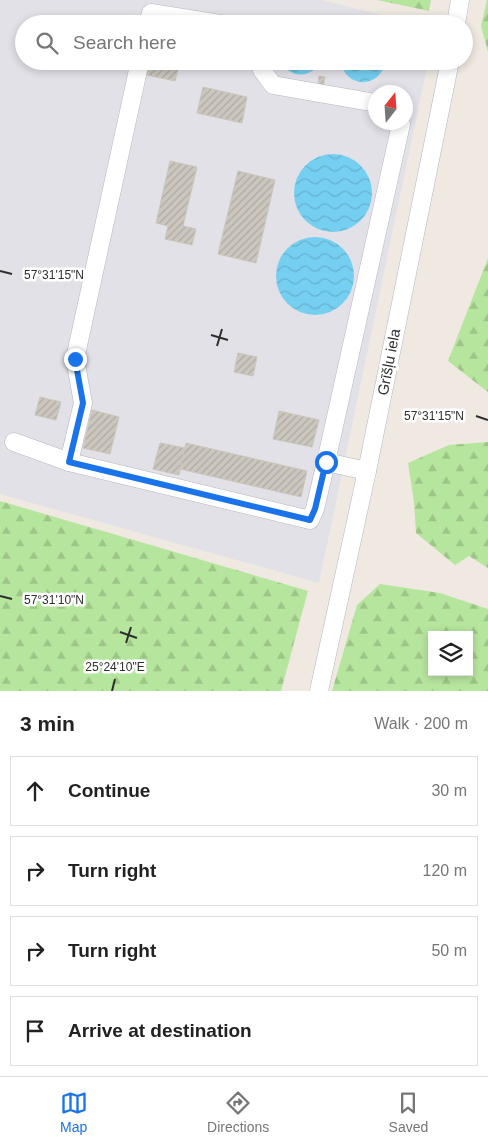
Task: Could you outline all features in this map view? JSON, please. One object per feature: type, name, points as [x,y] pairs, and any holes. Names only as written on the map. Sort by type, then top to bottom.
[{"type":"street","points":[[458,15],[460,0]]},
{"type":"street","points":[[150,15],[151,13],[164,15]]},
{"type":"street","points":[[69,462],[83,403],[75,359],[138,70]]},
{"type":"street","points":[[262,70],[273,85],[368,101]]},
{"type":"street","name":"Grīšļu iela","points":[[319,691],[367,471],[448,70]]},
{"type":"street","points":[[14,442],[69,462],[310,520],[315,509],[326,462],[401,130]]},
{"type":"street","points":[[326,462],[367,471]]},
{"type":"shaded area","points":[[0,0],[322,0],[381,15],[15,15],[15,70],[426,70],[319,583],[0,494]]},
{"type":"green space","points":[[377,0],[431,0],[429,11]]},
{"type":"green space","points":[[488,0],[488,52],[481,26]]},
{"type":"green space","points":[[488,258],[488,392],[448,361]]},
{"type":"green space","points":[[488,442],[488,568],[469,556],[455,565],[416,533],[414,502],[408,463],[449,445]]},
{"type":"green space","points":[[0,501],[308,591],[281,691],[0,691]]},
{"type":"green space","points":[[380,584],[440,593],[488,609],[488,691],[332,691],[357,605]]},
{"type":"water","points":[[288,70],[313,70],[300,75]]},
{"type":"water","points":[[343,70],[382,70],[377,77],[370,81],[355,81]]},
{"type":"water","points":[[333,154],[348,157],[361,165],[369,178],[372,193],[369,208],[361,221],[348,229],[333,232],[318,229],[305,221],[297,208],[294,193],[297,178],[305,165],[318,157]]},
{"type":"water","points":[[315,237],[330,240],[343,248],[351,261],[354,276],[351,291],[343,304],[330,312],[315,315],[300,312],[287,304],[279,291],[276,276],[279,261],[287,248],[300,240]]},
{"type":"building","points":[[148,70],[178,70],[175,81],[147,75]]},
{"type":"building","points":[[319,76],[325,77],[323,88],[318,87]]},
{"type":"building","points":[[203,87],[247,97],[242,123],[197,113]]},
{"type":"building","points":[[170,161],[197,167],[183,226],[196,229],[192,245],[165,239],[168,226],[156,223]]},
{"type":"building","points":[[238,171],[275,180],[256,263],[218,254]]},
{"type":"building","points":[[238,353],[257,357],[253,376],[234,372]]},
{"type":"building","points":[[40,397],[61,402],[56,420],[35,415]]},
{"type":"building","points":[[92,410],[119,417],[110,454],[83,448]]},
{"type":"building","points":[[279,411],[319,420],[312,447],[273,439]]},
{"type":"building","points":[[160,443],[185,448],[179,475],[153,469]]},
{"type":"building","points":[[186,443],[307,471],[301,497],[180,469]]},
{"type":"route","points":[[75,359],[83,403],[69,462],[310,520],[315,509],[326,462]]}]
